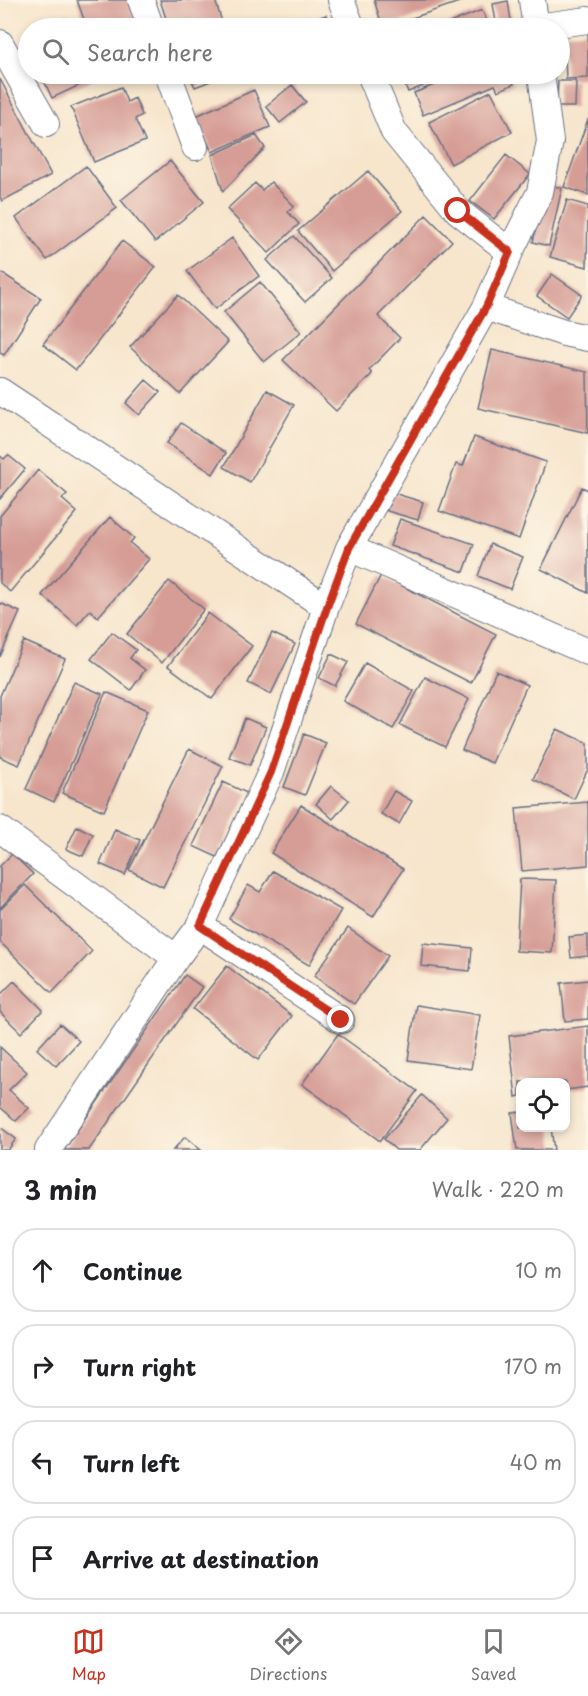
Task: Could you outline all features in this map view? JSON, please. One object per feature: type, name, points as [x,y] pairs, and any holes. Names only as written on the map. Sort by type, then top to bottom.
[{"type":"street","points":[[141,0],[147,18]]},
{"type":"street","points":[[341,0],[348,18]]},
{"type":"street","points":[[532,0],[535,18]]},
{"type":"street","points":[[570,23],[588,20]]},
{"type":"street","points":[[0,44],[18,75]]},
{"type":"street","points":[[23,84],[46,124]]},
{"type":"street","points":[[172,84],[195,147]]},
{"type":"street","points":[[374,84],[394,132],[458,211],[510,252]]},
{"type":"street","points":[[48,1150],[176,958],[200,926],[271,772],[349,548],[486,307],[540,192],[550,141],[542,84]]},
{"type":"street","points":[[486,307],[564,333],[588,338]]},
{"type":"street","points":[[0,391],[327,607]]},
{"type":"street","points":[[349,548],[588,652]]},
{"type":"street","points":[[0,829],[176,958]]},
{"type":"street","points":[[200,926],[341,1020]]},
{"type":"building","points":[[77,0],[129,0],[135,18],[83,18]]},
{"type":"building","points":[[160,0],[215,0],[221,18],[166,18]]},
{"type":"building","points":[[374,0],[465,0],[412,18],[380,18]]},
{"type":"building","points":[[508,1],[511,18],[495,18],[493,4]]},
{"type":"building","points":[[482,10],[486,18],[462,18]]},
{"type":"building","points":[[588,32],[588,78],[570,79],[570,33]]},
{"type":"building","points":[[0,79],[51,175],[2,201],[0,197]]},
{"type":"building","points":[[570,81],[576,81],[575,107],[557,107],[558,84],[570,84]]},
{"type":"building","points":[[46,84],[82,84],[52,98]]},
{"type":"building","points":[[404,84],[428,84],[408,92]]},
{"type":"building","points":[[437,84],[514,84],[498,91],[495,85],[423,115],[414,93]]},
{"type":"building","points":[[292,85],[306,102],[280,123],[266,106]]},
{"type":"building","points":[[121,87],[127,102],[135,98],[142,115],[135,119],[145,141],[94,162],[71,107]]},
{"type":"building","points":[[254,90],[270,127],[212,152],[196,116]]},
{"type":"building","points":[[491,91],[512,132],[451,164],[429,122]]},
{"type":"building","points":[[588,119],[588,195],[564,187]]},
{"type":"building","points":[[256,135],[265,148],[223,191],[212,155]]},
{"type":"building","points":[[506,155],[530,174],[494,219],[470,201]]},
{"type":"building","points":[[170,161],[204,202],[155,242],[121,200]]},
{"type":"building","points":[[86,166],[117,208],[47,260],[16,218]]},
{"type":"building","points":[[368,171],[402,211],[332,271],[298,231]]},
{"type":"building","points":[[271,182],[294,206],[288,212],[299,224],[269,253],[227,209],[255,183],[262,190]]},
{"type":"building","points":[[546,184],[562,188],[549,246],[533,242]]},
{"type":"building","points":[[567,200],[588,206],[587,267],[550,257]]},
{"type":"building","points":[[426,215],[452,241],[378,316],[400,338],[369,370],[372,374],[336,411],[283,360]]},
{"type":"building","points":[[294,236],[332,278],[305,302],[267,260]]},
{"type":"building","points":[[232,238],[259,276],[215,309],[187,271]]},
{"type":"building","points":[[122,241],[156,267],[76,370],[43,344]]},
{"type":"building","points":[[0,272],[41,298],[4,355],[0,353]]},
{"type":"building","points":[[552,274],[582,295],[567,317],[537,296]]},
{"type":"building","points":[[260,282],[301,332],[264,362],[224,312]]},
{"type":"building","points":[[178,295],[228,342],[180,394],[130,347]]},
{"type":"building","points":[[492,350],[587,372],[588,433],[478,408]]},
{"type":"building","points":[[146,380],[160,392],[139,415],[126,403]]},
{"type":"building","points":[[267,390],[294,405],[250,482],[224,467]]},
{"type":"building","points":[[181,423],[226,453],[213,474],[167,443]]},
{"type":"building","points":[[474,437],[546,462],[519,539],[439,511],[456,464],[463,466]]},
{"type":"building","points":[[8,455],[25,469],[0,499],[0,456],[4,459]]},
{"type":"building","points":[[38,470],[67,494],[62,499],[77,512],[10,592],[0,583],[0,516]]},
{"type":"building","points":[[582,487],[588,490],[588,593],[541,569]]},
{"type":"building","points":[[393,493],[423,502],[418,520],[387,511]]},
{"type":"building","points":[[110,517],[134,538],[130,543],[149,559],[98,617],[90,610],[77,625],[42,595]]},
{"type":"building","points":[[400,519],[474,544],[464,572],[390,546]]},
{"type":"building","points":[[490,544],[523,557],[510,589],[478,576]]},
{"type":"building","points":[[381,575],[496,634],[471,683],[356,624]]},
{"type":"building","points":[[169,581],[204,609],[162,663],[127,634]]},
{"type":"building","points":[[0,603],[20,612],[0,657]]},
{"type":"building","points":[[208,613],[252,646],[212,699],[168,666]]},
{"type":"building","points":[[112,632],[136,650],[130,658],[145,670],[131,690],[91,659]]},
{"type":"building","points":[[272,633],[295,644],[271,694],[248,683]]},
{"type":"building","points":[[24,641],[65,659],[19,765],[0,757],[0,696]]},
{"type":"building","points":[[331,654],[348,662],[335,686],[319,678]]},
{"type":"building","points":[[365,663],[414,691],[393,729],[343,701]]},
{"type":"building","points":[[496,671],[527,685],[492,763],[462,750]]},
{"type":"building","points":[[425,677],[469,699],[445,747],[400,725]]},
{"type":"building","points":[[74,682],[102,694],[54,802],[26,789]]},
{"type":"building","points":[[106,692],[148,710],[104,811],[62,793]]},
{"type":"building","points":[[245,718],[266,727],[250,765],[229,757]]},
{"type":"building","points":[[557,729],[588,743],[588,769],[574,799],[533,779]]},
{"type":"building","points":[[304,734],[326,743],[305,795],[284,787]]},
{"type":"building","points":[[189,749],[223,766],[163,887],[129,870]]},
{"type":"building","points":[[223,782],[247,793],[217,857],[193,846]]},
{"type":"building","points":[[331,786],[349,800],[333,819],[316,804]]},
{"type":"building","points":[[394,791],[412,801],[399,824],[381,814]]},
{"type":"building","points":[[588,802],[588,865],[522,871],[516,808]]},
{"type":"building","points":[[301,805],[403,869],[373,917],[271,853]]},
{"type":"building","points":[[77,826],[93,834],[83,856],[66,849]]},
{"type":"building","points":[[115,829],[140,840],[125,875],[100,864]]},
{"type":"building","points":[[12,854],[33,874],[0,908],[0,866]]},
{"type":"building","points":[[273,871],[341,910],[309,965],[229,919],[248,885],[260,892]]},
{"type":"building","points":[[520,879],[556,880],[552,953],[516,951]]},
{"type":"building","points":[[25,885],[92,951],[52,993],[0,942],[0,910]]},
{"type":"building","points":[[348,928],[388,956],[354,1004],[314,976]]},
{"type":"building","points":[[588,935],[588,956],[571,958],[569,937]]},
{"type":"building","points":[[423,943],[472,948],[470,971],[421,966]]},
{"type":"building","points":[[227,966],[292,1016],[258,1060],[193,1009]]},
{"type":"building","points":[[185,975],[202,987],[89,1150],[64,1150]]},
{"type":"building","points":[[588,980],[588,1019],[565,1021],[561,983]]},
{"type":"building","points":[[14,981],[43,1010],[21,1033],[0,1012],[0,995]]},
{"type":"building","points":[[416,1005],[480,1015],[471,1069],[408,1060]]},
{"type":"building","points":[[60,1024],[79,1041],[56,1066],[37,1049]]},
{"type":"building","points":[[588,1026],[588,1087],[570,1089],[570,1078],[516,1078],[516,1097],[509,1036]]},
{"type":"building","points":[[338,1034],[417,1091],[380,1141],[302,1084]]},
{"type":"building","points":[[0,1047],[27,1072],[9,1090],[29,1108],[16,1121],[0,1107]]},
{"type":"building","points":[[422,1095],[447,1118],[420,1150],[396,1150],[384,1139]]},
{"type":"building","points":[[516,1112],[516,1132],[552,1132],[554,1150],[517,1150],[512,1113]]},
{"type":"building","points":[[0,1127],[16,1139],[8,1150],[0,1150]]},
{"type":"building","points":[[185,1137],[201,1150],[173,1150]]},
{"type":"route","points":[[341,1020],[200,926],[271,772],[349,548],[486,307],[510,252],[458,211]]}]
